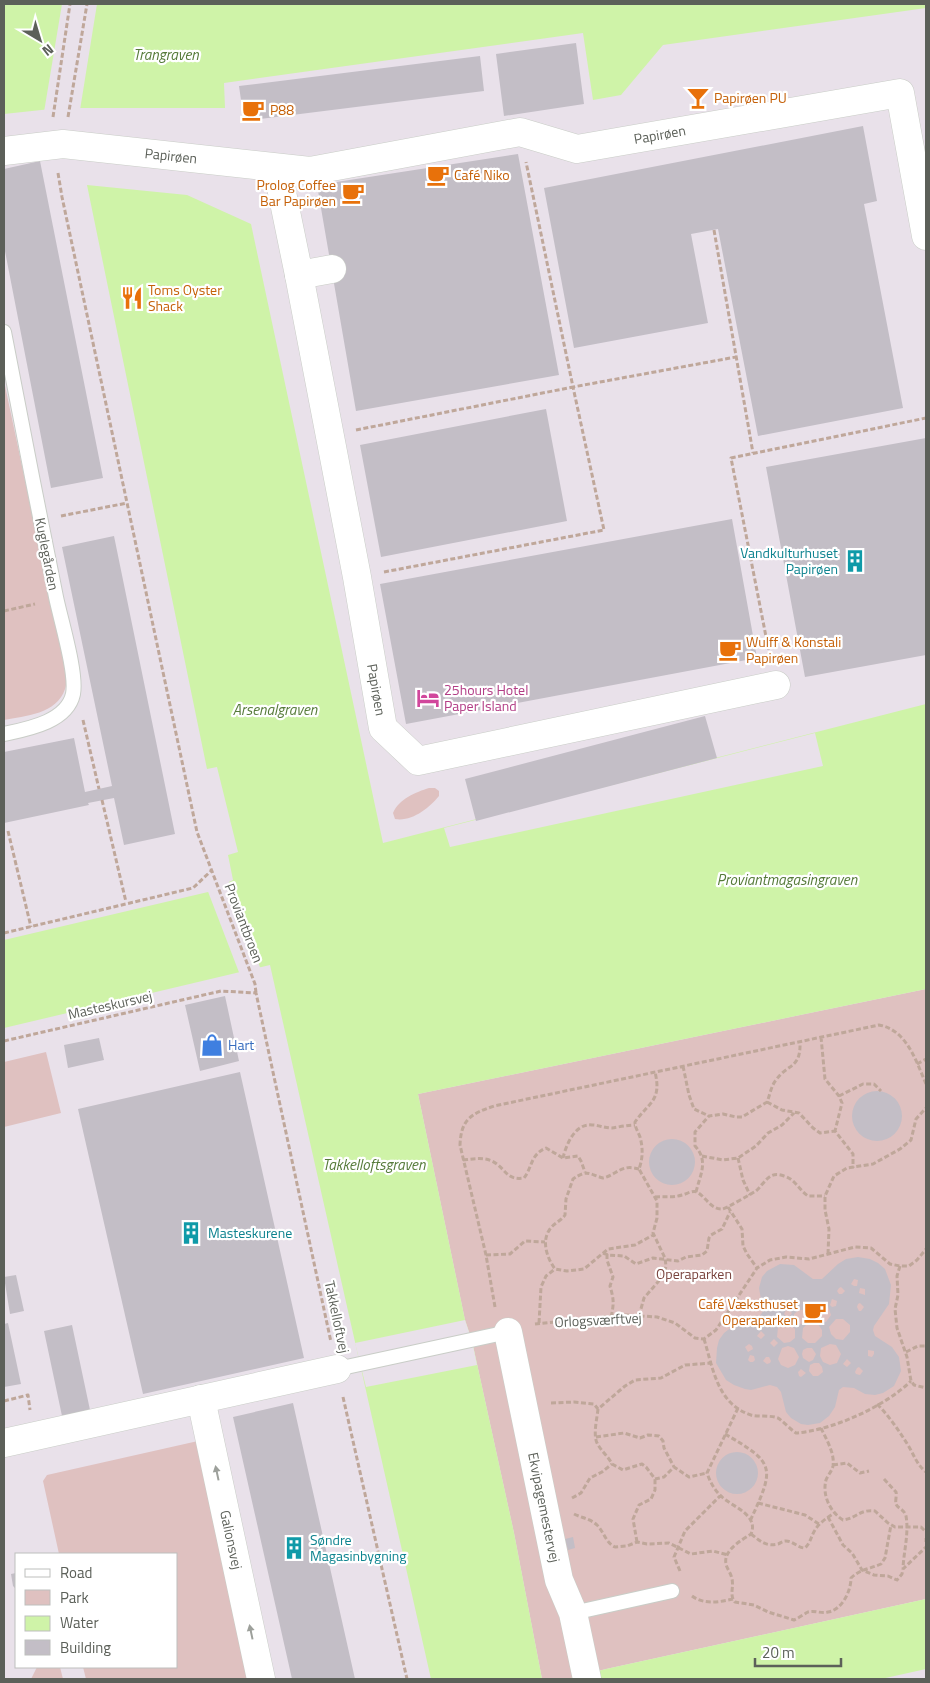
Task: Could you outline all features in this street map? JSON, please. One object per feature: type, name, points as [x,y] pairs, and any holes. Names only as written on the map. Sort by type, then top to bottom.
[{"type":"street","name":"Papirøen","points":[[4,150],[65,132],[277,168],[310,171],[520,132],[577,149],[900,93],[926,236]]},
{"type":"street","name":"Papirøen","points":[[277,168],[357,577],[383,728],[418,761],[776,685]]},
{"type":"street","points":[[299,275],[332,269]]},
{"type":"street","name":"Ekvipagemestervej","points":[[508,1332],[523,1404],[555,1511],[559,1580],[573,1613],[586,1674]]},
{"type":"street","points":[[4,1444],[348,1366]]},
{"type":"street","name":"Galionsvej","points":[[201,1399],[261,1679]]},
{"type":"lane","name":"Kuglegården","points":[[4,332],[56,600],[74,678],[72,695],[66,707],[52,720],[4,734]]},
{"type":"lane","points":[[348,1366],[508,1332]]},
{"type":"lane","points":[[573,1613],[672,1591]]},
{"type":"path","points":[[53,119],[70,4]]},
{"type":"path","points":[[65,132],[88,4]]},
{"type":"path","points":[[357,577],[604,530],[520,132]]},
{"type":"path","name":"Proviantbroen","points":[[58,172],[197,832],[255,984],[256,993]]},
{"type":"path","points":[[714,230],[753,454]]},
{"type":"path","points":[[329,435],[736,357]]},
{"type":"path","points":[[776,685],[731,458],[926,418]]},
{"type":"path","points":[[40,520],[127,503]]},
{"type":"path","points":[[4,611],[56,600]]},
{"type":"path","points":[[74,678],[99,789]]},
{"type":"path","points":[[102,800],[126,902]]},
{"type":"path","points":[[8,831],[31,927]]},
{"type":"path","points":[[4,933],[126,902],[193,888],[212,870]]},
{"type":"path","name":"Masteskursvej","points":[[4,1041],[221,991],[256,993]]},
{"type":"path","name":"Takkelloftvej","points":[[256,993],[348,1366],[407,1679]]},
{"type":"path","points":[[508,1332],[496,1308],[486,1255],[460,1145],[461,1133],[467,1118],[494,1106],[880,1025],[890,1027],[906,1042],[926,1084]]},
{"type":"path","points":[[821,1037],[825,1079],[839,1096],[842,1103],[835,1131]]},
{"type":"path","points":[[683,1066],[694,1109],[709,1116],[723,1114],[742,1117],[767,1102],[772,1085],[777,1078],[795,1064],[800,1052],[800,1042]]},
{"type":"path","points":[[917,1064],[926,1059]]},
{"type":"path","points":[[639,1316],[644,1298],[664,1275],[666,1266],[665,1259],[653,1235],[658,1210],[655,1197],[639,1169],[643,1154],[635,1125],[635,1122],[647,1110],[655,1096],[657,1082],[655,1072]]},
{"type":"path","points":[[839,1096],[864,1084],[874,1084],[881,1091]]},
{"type":"path","points":[[767,1102],[775,1107],[800,1113],[820,1133],[835,1131]]},
{"type":"path","points":[[828,1254],[830,1229],[825,1210],[825,1196],[834,1176],[847,1168],[873,1164],[900,1149],[911,1140],[916,1119],[926,1108]]},
{"type":"path","points":[[702,1156],[723,1160],[738,1158],[756,1146],[794,1113]]},
{"type":"path","points":[[696,1192],[703,1171],[702,1156],[695,1146],[695,1132],[709,1116]]},
{"type":"path","points":[[563,1158],[566,1146],[572,1137],[584,1126],[593,1125],[611,1128],[635,1125]]},
{"type":"path","points":[[835,1131],[854,1154],[853,1168]]},
{"type":"path","points":[[463,1160],[481,1158],[492,1161],[511,1178],[524,1178],[538,1152],[546,1148],[563,1158],[578,1156],[582,1160],[585,1172]]},
{"type":"path","points":[[738,1158],[743,1180],[750,1195]]},
{"type":"path","points":[[639,1169],[626,1168],[603,1178],[590,1172],[585,1172],[573,1179],[566,1199],[565,1215],[551,1228],[545,1246],[551,1264],[555,1269],[568,1271],[584,1269],[608,1249],[626,1248],[653,1235]]},
{"type":"path","points":[[655,1197],[679,1196],[694,1191],[712,1206],[722,1209],[750,1195],[768,1177],[781,1175],[791,1179],[808,1196],[825,1196]]},
{"type":"path","points":[[728,1207],[742,1229],[743,1246],[757,1268]]},
{"type":"path","points":[[603,1252],[624,1256],[636,1264],[654,1258],[678,1261],[702,1255],[707,1251],[709,1238],[725,1226],[730,1212]]},
{"type":"path","points":[[486,1255],[510,1254],[526,1241],[545,1242]]},
{"type":"path","points":[[911,1382],[899,1392],[857,1416],[821,1428],[796,1433],[777,1418],[751,1415],[726,1399],[718,1387],[704,1339],[716,1330],[757,1268],[770,1260],[786,1257],[809,1259],[847,1248],[871,1248],[890,1264],[909,1266],[926,1249]]},
{"type":"path","points":[[607,1254],[606,1260],[613,1277],[610,1286],[614,1297],[611,1318]]},
{"type":"path","points":[[900,1266],[895,1309],[897,1328],[906,1352],[911,1382],[914,1385],[926,1388]]},
{"type":"path","points":[[539,1323],[541,1287],[546,1276],[555,1269]]},
{"type":"path","name":"Orlogsværftvej","points":[[508,1332],[539,1323],[611,1318],[626,1315],[657,1317],[675,1323],[695,1338],[704,1339]]},
{"type":"path","points":[[906,1352],[918,1346],[926,1346]]},
{"type":"path","points":[[598,1409],[635,1380],[661,1378],[685,1366],[712,1363]]},
{"type":"path","points":[[523,1404],[574,1402],[594,1404],[598,1409],[596,1441],[612,1464],[623,1470],[642,1464],[655,1479],[655,1490],[651,1499],[639,1505],[633,1519],[637,1542]]},
{"type":"path","points":[[877,1404],[896,1425],[916,1461],[926,1472]]},
{"type":"path","points":[[738,1408],[707,1473],[720,1496],[751,1518],[753,1525],[751,1534],[733,1547],[728,1555],[726,1563],[732,1579],[731,1596],[733,1599],[740,1604],[754,1605],[768,1612],[794,1620],[807,1612],[831,1612],[844,1600],[851,1584],[851,1578],[862,1570],[881,1564],[885,1558],[891,1525]]},
{"type":"path","points":[[821,1428],[830,1450],[833,1465],[825,1485],[828,1500],[834,1513],[844,1520],[851,1519],[862,1511],[875,1511],[891,1525],[896,1527],[921,1527],[926,1532]]},
{"type":"path","points":[[596,1437],[624,1433],[640,1438],[648,1435],[658,1436],[663,1441],[664,1448],[674,1467],[689,1477],[707,1473]]},
{"type":"path","points":[[725,1434],[758,1454],[767,1470],[765,1488],[751,1518]]},
{"type":"path","points":[[833,1465],[846,1463],[860,1473],[869,1471]]},
{"type":"path","points":[[555,1511],[581,1493],[590,1478],[612,1464]]},
{"type":"path","points":[[655,1479],[664,1476],[674,1467]]},
{"type":"path","points":[[828,1517],[843,1545],[852,1554],[862,1570],[874,1575],[888,1576],[897,1580],[902,1574],[904,1547],[907,1538],[905,1512],[895,1502],[896,1492],[884,1479]]},
{"type":"path","points":[[684,1577],[675,1562],[674,1557],[677,1547],[685,1531],[720,1496]]},
{"type":"path","points":[[758,1503],[804,1515],[819,1524]]},
{"type":"path","points":[[555,1511],[592,1521],[601,1530],[611,1546],[621,1547],[637,1542],[648,1544],[669,1543],[691,1554],[713,1550],[728,1555]]},
{"type":"path","points":[[751,1534],[766,1545],[784,1541],[791,1542],[800,1548],[805,1548],[819,1524],[834,1513]]},
{"type":"path","points":[[903,1569],[926,1547]]},
{"type":"path","points":[[689,1591],[696,1599],[703,1602],[721,1602],[733,1599]]},
{"type":"green space","points":[[4,381],[66,673],[66,685],[61,697],[48,709],[4,720]]},
{"type":"green space","points":[[429,788],[435,788],[439,791],[439,796],[430,805],[414,816],[395,819],[393,813],[399,804],[413,794]]},
{"type":"green space","name":"Operaparken","points":[[926,989],[926,1599],[567,1679],[542,1679],[514,1533],[472,1341],[465,1320],[418,1094]]},
{"type":"green space","points":[[46,1052],[61,1113],[4,1127],[4,1062]]},
{"type":"green space","points":[[198,1441],[250,1679],[86,1679],[83,1668],[178,1668],[178,1553],[59,1553],[43,1481],[47,1475]]},
{"type":"green space","points":[[36,1668],[60,1668],[63,1679],[31,1679]]},
{"type":"water","name":"Trangraven","points":[[4,4],[926,4],[926,8],[663,45],[621,95],[593,100],[583,33],[224,83],[225,108],[60,108],[4,114]]},
{"type":"water","points":[[87,185],[187,195],[251,224],[383,843],[926,704],[926,989],[418,1094],[465,1320],[472,1341],[514,1533],[542,1679],[431,1679],[270,965],[4,1028],[4,940],[208,892],[233,880],[228,855],[238,852],[217,767],[207,769]]},
{"type":"water","points":[[926,1599],[926,1669],[881,1679],[567,1679],[606,1669]]},
{"type":"pier","points":[[62,4],[97,4],[80,110],[44,112]]},
{"type":"pier","points":[[815,733],[823,766],[450,847],[444,828]]},
{"type":"pier","points":[[228,880],[261,970],[240,975],[207,889]]},
{"type":"pier","points":[[465,1320],[477,1365],[366,1387],[355,1343]]},
{"type":"building","points":[[576,43],[584,104],[504,116],[496,54]]},
{"type":"building","points":[[480,56],[484,91],[244,121],[239,86]]},
{"type":"building","points":[[863,126],[877,201],[864,204],[903,408],[758,436],[718,229],[691,234],[708,323],[574,348],[544,188]]},
{"type":"building","points":[[518,154],[559,375],[356,411],[317,185]]},
{"type":"building","points":[[40,161],[103,478],[51,488],[4,246],[4,169]]},
{"type":"building","points":[[546,409],[567,521],[381,557],[360,445]]},
{"type":"building","name":"Vandkulturhuset Papirøen","points":[[926,438],[926,655],[805,677],[766,467]]},
{"type":"building","points":[[732,519],[757,658],[406,724],[380,584]]},
{"type":"building","points":[[114,536],[175,834],[124,845],[114,798],[4,823],[4,752],[74,738],[85,792],[112,786],[62,547]]},
{"type":"building","points":[[705,716],[717,758],[476,821],[465,779]]},
{"type":"building","points":[[225,996],[239,1061],[200,1071],[185,1005]]},
{"type":"building","points":[[99,1038],[104,1060],[68,1068],[64,1045]]},
{"type":"building","name":"Masteskurene","points":[[240,1072],[304,1358],[143,1394],[78,1109]]},
{"type":"building","points":[[872,1091],[882,1091],[895,1098],[902,1111],[902,1121],[895,1134],[882,1141],[872,1141],[863,1137],[856,1130],[852,1121],[852,1111],[856,1102],[863,1095]]},
{"type":"building","points":[[667,1139],[677,1139],[691,1149],[695,1162],[691,1175],[685,1181],[677,1185],[667,1185],[653,1175],[649,1167],[649,1157],[659,1143]]},
{"type":"building","points":[[858,1257],[870,1259],[885,1269],[891,1285],[889,1304],[873,1330],[875,1336],[892,1347],[899,1357],[901,1371],[894,1386],[883,1393],[875,1395],[865,1394],[854,1388],[843,1387],[839,1390],[835,1407],[829,1416],[820,1423],[801,1424],[791,1418],[786,1412],[781,1392],[777,1387],[770,1385],[751,1390],[734,1385],[726,1380],[716,1363],[719,1340],[724,1333],[737,1323],[758,1319],[763,1311],[759,1288],[762,1277],[767,1271],[780,1264],[794,1265],[813,1279],[822,1279],[846,1259]],"holes":[[[854,1279],[858,1280],[857,1286],[851,1284]],[[841,1287],[845,1291],[839,1294],[837,1291]],[[860,1288],[865,1289],[865,1295],[859,1293]],[[832,1299],[837,1301],[836,1306],[832,1307],[830,1305]],[[822,1303],[828,1306],[831,1315],[826,1322],[820,1322],[813,1317],[813,1310],[816,1305]],[[860,1303],[864,1307],[861,1311],[857,1307]],[[788,1309],[792,1313],[789,1317],[784,1314]],[[799,1310],[804,1310],[808,1316],[803,1324],[796,1323],[794,1318],[794,1314]],[[836,1319],[843,1319],[850,1325],[850,1332],[843,1340],[836,1339],[831,1334],[829,1327]],[[808,1323],[818,1324],[822,1330],[822,1336],[815,1343],[808,1343],[802,1338],[803,1328]],[[783,1324],[789,1324],[795,1329],[795,1338],[790,1342],[784,1343],[777,1337],[778,1328]],[[761,1331],[765,1335],[761,1339],[757,1336]],[[774,1339],[778,1343],[774,1347],[770,1343]],[[749,1344],[753,1349],[748,1352],[745,1347]],[[830,1344],[836,1345],[841,1354],[837,1363],[830,1365],[823,1362],[820,1356],[821,1348]],[[788,1346],[794,1348],[799,1357],[795,1365],[788,1368],[781,1365],[778,1359],[782,1348]],[[812,1348],[816,1354],[813,1360],[809,1362],[803,1358],[802,1354],[803,1350]],[[868,1350],[874,1351],[872,1357],[868,1356]],[[750,1355],[754,1356],[755,1360],[753,1362],[748,1360]],[[766,1357],[769,1357],[771,1361],[767,1364],[763,1361]],[[847,1359],[851,1363],[847,1367],[843,1364]],[[819,1363],[822,1367],[823,1372],[818,1376],[813,1376],[809,1371],[810,1365]],[[859,1367],[863,1371],[860,1375],[855,1372]],[[801,1369],[806,1373],[801,1377],[798,1372]]]},
{"type":"building","points":[[16,1275],[24,1311],[10,1314],[4,1277]]},
{"type":"building","points":[[8,1323],[21,1384],[4,1387],[4,1324]]},
{"type":"building","points":[[72,1325],[90,1410],[62,1416],[44,1331]]},
{"type":"building","name":"Søndre Magasinbygning","points":[[293,1403],[355,1679],[292,1679],[233,1417]]},
{"type":"building","points":[[737,1452],[752,1458],[758,1473],[752,1488],[737,1494],[722,1488],[716,1473],[722,1458]]},
{"type":"building","points":[[573,1537],[575,1548],[568,1550],[565,1539]]},
{"type":"building","points":[[15,1573],[15,1588],[13,1586],[11,1574]]},
{"type":"place","name":"Papirøen PU","points":[[698,98]]},
{"type":"place","name":"P88","points":[[253,110]]},
{"type":"place","name":"Café Niko","points":[[438,175]]},
{"type":"place","name":"Prolog Coffee Bar Papirøen","points":[[353,193]]},
{"type":"place","name":"Toms Oyster Shack","points":[[132,298]]},
{"type":"place","name":"Vandkulturhuset Papirøen","points":[[855,561]]},
{"type":"place","name":"Wulff & Konstali Papirøen","points":[[730,650]]},
{"type":"place","name":"25hours Hotel Paper Island","points":[[428,698]]},
{"type":"place","name":"Hart","points":[[212,1045]]},
{"type":"place","name":"Masteskurene","points":[[191,1233]]},
{"type":"place","name":"Café Væksthuset Operaparken","points":[[815,1312]]},
{"type":"place","name":"Søndre Magasinbygning","points":[[294,1548]]},
{"type":"water label","name":"Arsenalgraven","points":[[275,710]]},
{"type":"water label","name":"Proviantmagasingraven","points":[[787,880]]},
{"type":"water label","name":"Takkelloftsgraven","points":[[374,1165]]}]
